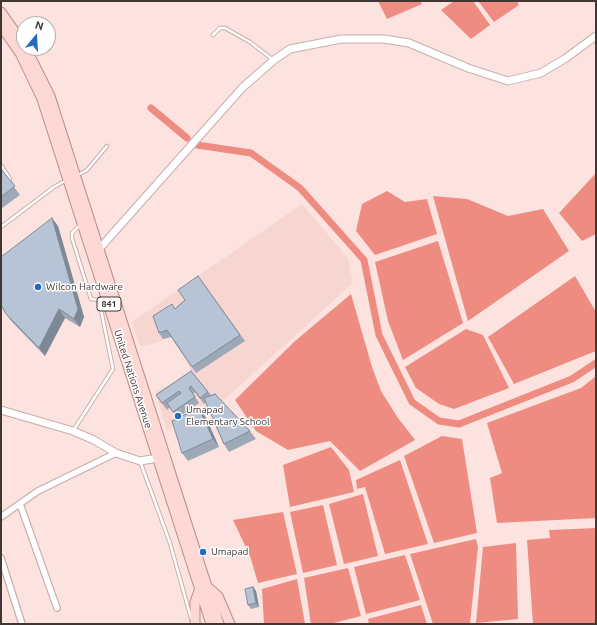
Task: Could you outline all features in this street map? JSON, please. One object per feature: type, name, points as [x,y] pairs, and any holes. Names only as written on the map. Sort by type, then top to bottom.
[{"type":"main road","points":[[1,12],[16,34]]},
{"type":"main road","name":"United Nations Avenue","points":[[1,26],[20,53],[42,99],[100,248],[204,588],[211,624]]},
{"type":"main road","name":"United Nations Avenue","points":[[30,56],[50,96],[73,177],[82,222],[103,298],[204,588],[219,624]]},
{"type":"main road","points":[[194,624],[195,602],[204,588],[218,596],[230,624]]},
{"type":"street","points":[[100,248],[228,104],[274,60],[290,49],[341,39],[384,39],[409,43],[468,68],[508,81],[542,73],[596,36]]},
{"type":"street","points":[[1,410],[73,431],[94,440],[116,453],[140,461],[158,458]]},
{"type":"street","points":[[1,517],[38,491],[116,453]]},
{"type":"street","points":[[20,504],[57,608]]},
{"type":"street","points":[[1,558],[22,624]]},
{"type":"lane","points":[[213,35],[220,28],[226,28],[250,42],[274,60]]},
{"type":"lane","points":[[1,227],[54,187],[87,170],[107,146]]},
{"type":"lane","points":[[1,165],[10,179]]},
{"type":"lane","points":[[73,431],[113,369],[103,298],[91,299],[72,238],[72,233],[82,222]]},
{"type":"lane","points":[[140,461],[170,543],[194,624]]},
{"type":"shaded area","points":[[378,1],[420,1],[422,4],[387,19]]},
{"type":"shaded area","points":[[454,1],[473,1],[490,25],[471,39],[441,10]]},
{"type":"shaded area","points":[[478,1],[517,1],[519,5],[494,22]]},
{"type":"shaded area","points":[[596,173],[596,234],[582,241],[559,213]]},
{"type":"shaded area","points":[[387,191],[405,202],[427,199],[437,234],[375,255],[356,231],[362,204]]},
{"type":"shaded area","points":[[433,196],[467,199],[508,216],[543,209],[569,251],[468,321]]},
{"type":"shaded area","points":[[302,204],[348,258],[353,283],[222,402],[167,430],[155,391],[194,375],[171,337],[156,343],[140,346],[132,322]]},
{"type":"shaded area","points":[[438,241],[463,323],[403,360],[388,321],[375,262]]},
{"type":"shaded area","points":[[575,276],[596,312],[596,351],[514,384],[488,337]]},
{"type":"shaded area","points":[[351,294],[372,367],[381,391],[398,418],[415,440],[360,471],[330,441],[288,450],[256,431],[235,400],[295,341]]},
{"type":"shaded area","points":[[466,329],[483,335],[509,388],[454,409],[439,404],[416,388],[405,367]]},
{"type":"shaded area","points":[[596,376],[596,518],[497,523],[490,478],[502,473],[487,423],[581,388]]},
{"type":"shaded area","points":[[442,436],[462,439],[477,533],[434,543],[404,456]]},
{"type":"shaded area","points":[[331,447],[349,470],[354,492],[290,507],[283,465]]},
{"type":"shaded area","points":[[400,460],[428,544],[385,554],[365,487],[357,489],[356,480]]},
{"type":"shaded area","points":[[363,494],[378,556],[344,564],[329,504]]},
{"type":"shaded area","points":[[323,505],[337,565],[303,573],[290,512]]},
{"type":"shaded area","points":[[283,512],[297,574],[258,583],[250,556],[233,520]]},
{"type":"shaded area","points":[[596,528],[596,624],[533,624],[527,540],[550,538],[549,530]]},
{"type":"shaded area","points":[[476,539],[478,547],[470,624],[433,624],[410,554]]},
{"type":"shaded area","points":[[516,543],[518,619],[476,623],[483,547]]},
{"type":"shaded area","points":[[405,555],[420,600],[366,614],[354,567]]},
{"type":"shaded area","points":[[348,568],[361,616],[330,624],[311,624],[304,578]]},
{"type":"shaded area","points":[[297,579],[305,624],[264,624],[262,589]]},
{"type":"shaded area","points":[[421,605],[427,624],[369,624],[368,619]]},
{"type":"building","points":[[1,169],[15,186],[1,197]]},
{"type":"building","name":"Wilcon Hardware","points":[[52,218],[78,309],[74,319],[59,309],[39,348],[6,314],[1,305],[1,257]]},
{"type":"building","points":[[198,276],[240,335],[192,367],[167,330],[159,333],[153,316],[172,304],[175,309],[185,300],[178,290]]},
{"type":"building","points":[[191,371],[208,392],[200,398],[191,386],[189,388],[195,397],[173,412],[167,403],[181,393],[179,391],[162,403],[156,395]]},
{"type":"building","points":[[215,394],[250,431],[224,444],[204,398]]},
{"type":"building","points":[[199,408],[213,439],[182,453],[172,421]]},
{"type":"building","points":[[253,587],[256,603],[248,605],[245,589]]},
{"type":"waterway","points":[[151,108],[187,138]]},
{"type":"waterway","points":[[197,145],[251,153],[300,188],[364,260],[379,335],[412,402],[439,421],[459,424],[572,379],[596,363]]},
{"type":"place","name":"Wilcon Hardware","points":[[38,287]]},
{"type":"place","name":"Umapad Elementary School","points":[[178,416]]},
{"type":"place","name":"Umapad","points":[[203,552]]}]
